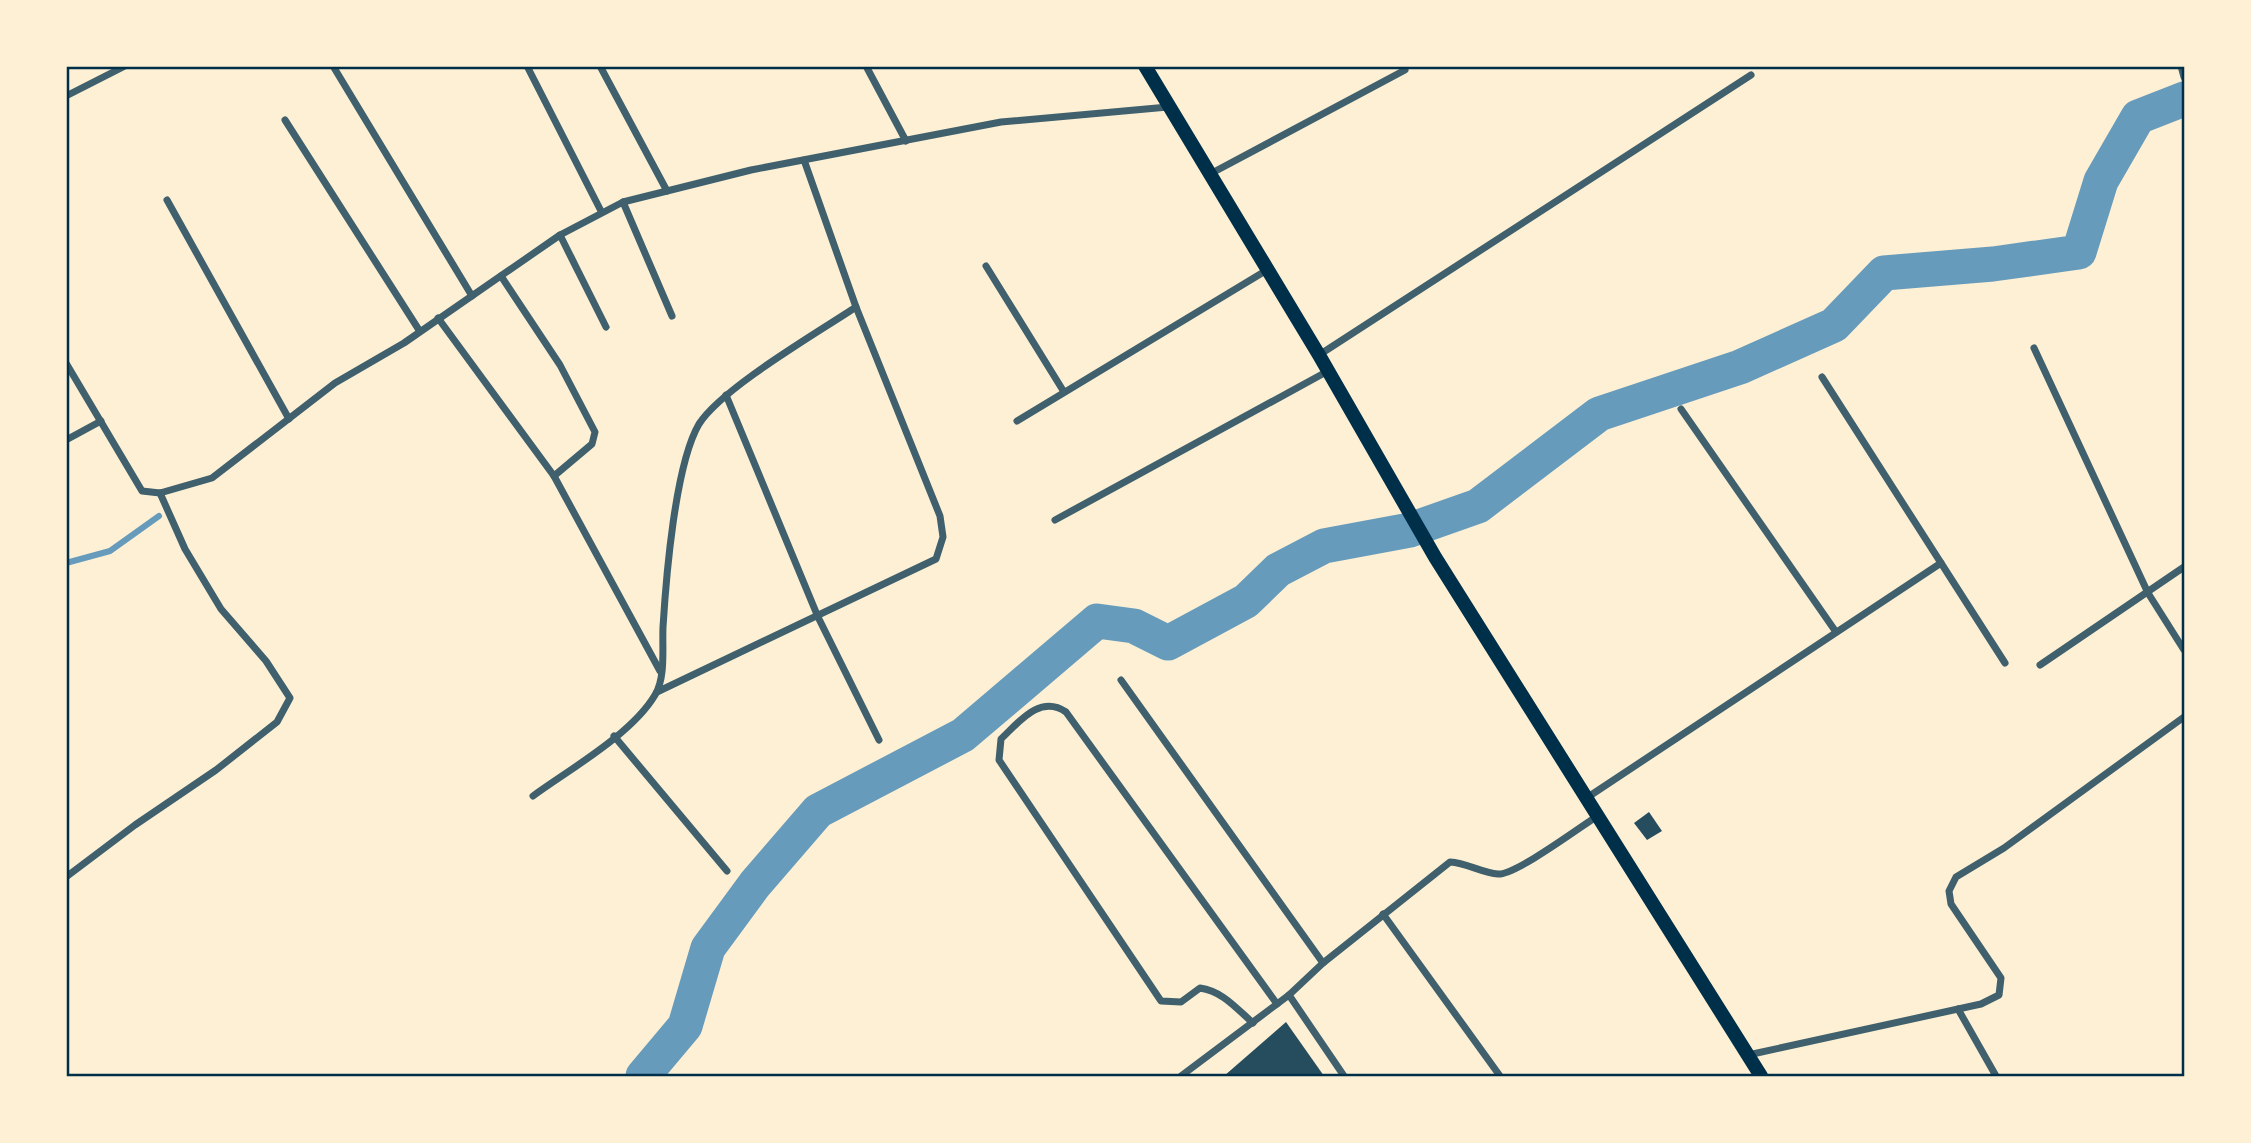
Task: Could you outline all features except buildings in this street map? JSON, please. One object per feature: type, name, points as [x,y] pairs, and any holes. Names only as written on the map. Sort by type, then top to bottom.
[{"type":"main road","points":[[1145,66],[1329,370],[1435,557],[1761,1076]]},
{"type":"street","points":[[66,96],[125,66]]},
{"type":"street","points":[[334,66],[472,296]]},
{"type":"street","points":[[527,66],[601,211]]},
{"type":"street","points":[[600,66],[667,191]]},
{"type":"street","points":[[866,66],[906,141]]},
{"type":"street","points":[[2181,66],[2185,77]]},
{"type":"street","points":[[1209,175],[1405,70]]},
{"type":"street","points":[[1320,355],[1751,75]]},
{"type":"street","points":[[66,363],[142,491],[160,493],[212,478],[335,383],[404,343],[419,330],[560,235],[601,211],[623,202],[804,160],[1001,122],[1168,107]]},
{"type":"street","points":[[285,120],[419,330]]},
{"type":"street","points":[[657,692],[936,559],[943,537],[940,516],[856,307],[804,160]]},
{"type":"street","points":[[167,200],[289,419]]},
{"type":"street","points":[[623,202],[672,316]]},
{"type":"street","points":[[560,235],[606,327]]},
{"type":"street","points":[[986,266],[1065,392]]},
{"type":"street","points":[[1017,421],[1267,270]]},
{"type":"street","points":[[501,276],[560,365],[595,432],[592,444],[554,476]]},
{"type":"street","points":[[533,796],[614,736],[645,709],[657,692],[661,672],[667,568],[687,455],[700,424],[726,395],[856,307]]},
{"type":"street","points":[[438,318],[554,476],[661,672]]},
{"type":"street","points":[[2034,348],[2148,593],[2185,649]]},
{"type":"street","points":[[1055,520],[1329,370]]},
{"type":"street","points":[[1822,377],[2004,663]]},
{"type":"street","points":[[726,395],[818,617],[880,740]]},
{"type":"street","points":[[1681,409],[1836,632]]},
{"type":"street","points":[[66,440],[101,421]]},
{"type":"street","points":[[66,877],[216,770],[267,730],[277,722],[290,698],[267,661],[221,609],[185,549],[160,493]]},
{"type":"street","points":[[1588,797],[1941,563]]},
{"type":"street","points":[[2040,664],[2185,567]]},
{"type":"street","points":[[1121,680],[1323,963]]},
{"type":"street","points":[[1252,1023],[1224,997],[1211,990],[1200,988],[1181,1002],[1171,1004],[1161,1001],[1153,990],[999,760],[1000,739],[1035,709],[1046,704],[1056,705],[1066,712],[1277,1004]]},
{"type":"street","points":[[1748,1055],[1980,1004],[1999,995],[2001,978],[1951,904],[1949,891],[1956,877],[2004,848],[2185,717]]},
{"type":"street","points":[[614,736],[727,871]]},
{"type":"street","points":[[1181,1076],[1289,995],[1323,963],[1450,862],[1465,863],[1499,874],[1518,868],[1599,815]]},
{"type":"street","points":[[1383,914],[1500,1076]]},
{"type":"street","points":[[1289,995],[1344,1076]]},
{"type":"street","points":[[1958,1009],[1996,1076]]},
{"type":"waterway","points":[[643,1076],[685,1026],[708,948],[755,884],[818,811],[963,735],[1097,621],[1134,626],[1168,643],[1246,601],[1278,570],[1324,546],[1410,530],[1478,506],[1599,414],[1740,367],[1834,325],[1884,273],[1993,264],[2079,252],[2101,181],[2138,117],[2184,99]]},
{"type":"waterway","points":[[66,563],[110,551],[159,516]]}]
